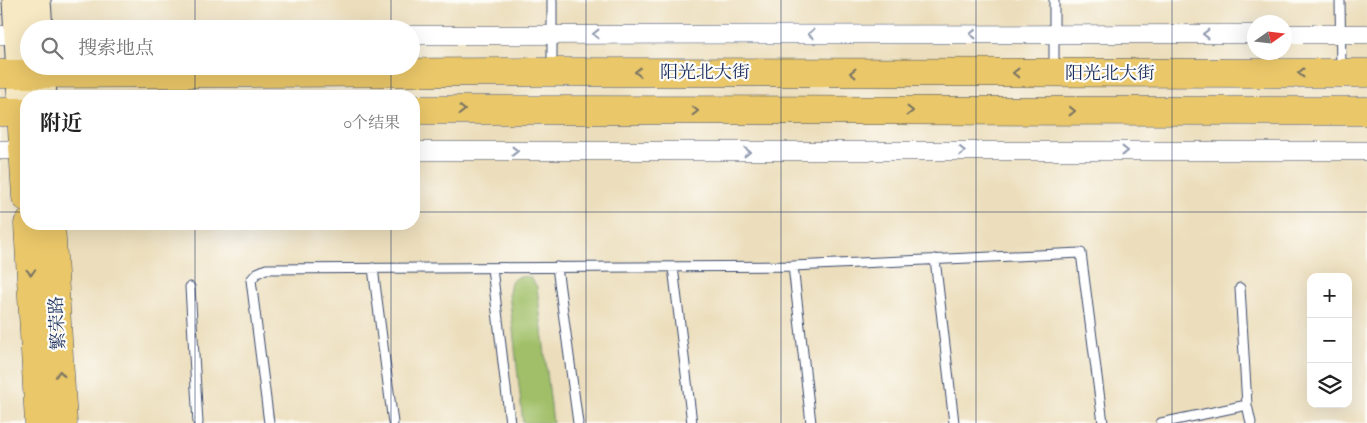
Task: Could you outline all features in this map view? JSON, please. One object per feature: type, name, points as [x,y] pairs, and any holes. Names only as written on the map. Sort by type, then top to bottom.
[{"type":"main road","points":[[15,0],[20,28]]},
{"type":"main road","points":[[28,20],[38,0]]},
{"type":"main road","name":"阳光北大街","points":[[420,73],[1354,73]]},
{"type":"main road","name":"阳光北大街","points":[[29,77],[238,75]]},
{"type":"main road","points":[[24,90],[29,77]]},
{"type":"main road","points":[[420,110],[1367,111]]},
{"type":"main road","points":[[16,112],[17,150],[20,166]]},
{"type":"main road","name":"繁荣路","points":[[28,230],[40,423]]},
{"type":"main road","name":"繁荣路","points":[[51,230],[63,423]]},
{"type":"street","points":[[420,34],[1247,34]]},
{"type":"street","points":[[1292,34],[1367,34]]},
{"type":"street","points":[[420,151],[1367,151]]},
{"type":"lane","points":[[552,0],[552,72]]},
{"type":"lane","points":[[1054,0],[1054,73]]},
{"type":"lane","points":[[1340,0],[1341,34],[1354,73]]},
{"type":"lane","points":[[269,423],[251,280],[257,273],[266,269],[793,266],[1081,253],[1103,423]]},
{"type":"lane","points":[[935,259],[954,423]]},
{"type":"lane","points":[[793,266],[811,423]]},
{"type":"lane","points":[[557,267],[578,423]]},
{"type":"lane","points":[[673,267],[692,423]]},
{"type":"lane","points":[[373,268],[392,423]]},
{"type":"lane","points":[[492,268],[510,423]]},
{"type":"lane","points":[[190,287],[198,423]]},
{"type":"lane","points":[[1240,288],[1247,405],[1251,423]]},
{"type":"lane","points":[[1161,423],[1247,405]]},
{"type":"green space","points":[[526,276],[531,278],[537,287],[553,423],[523,423],[509,293],[511,282],[518,277]]}]
